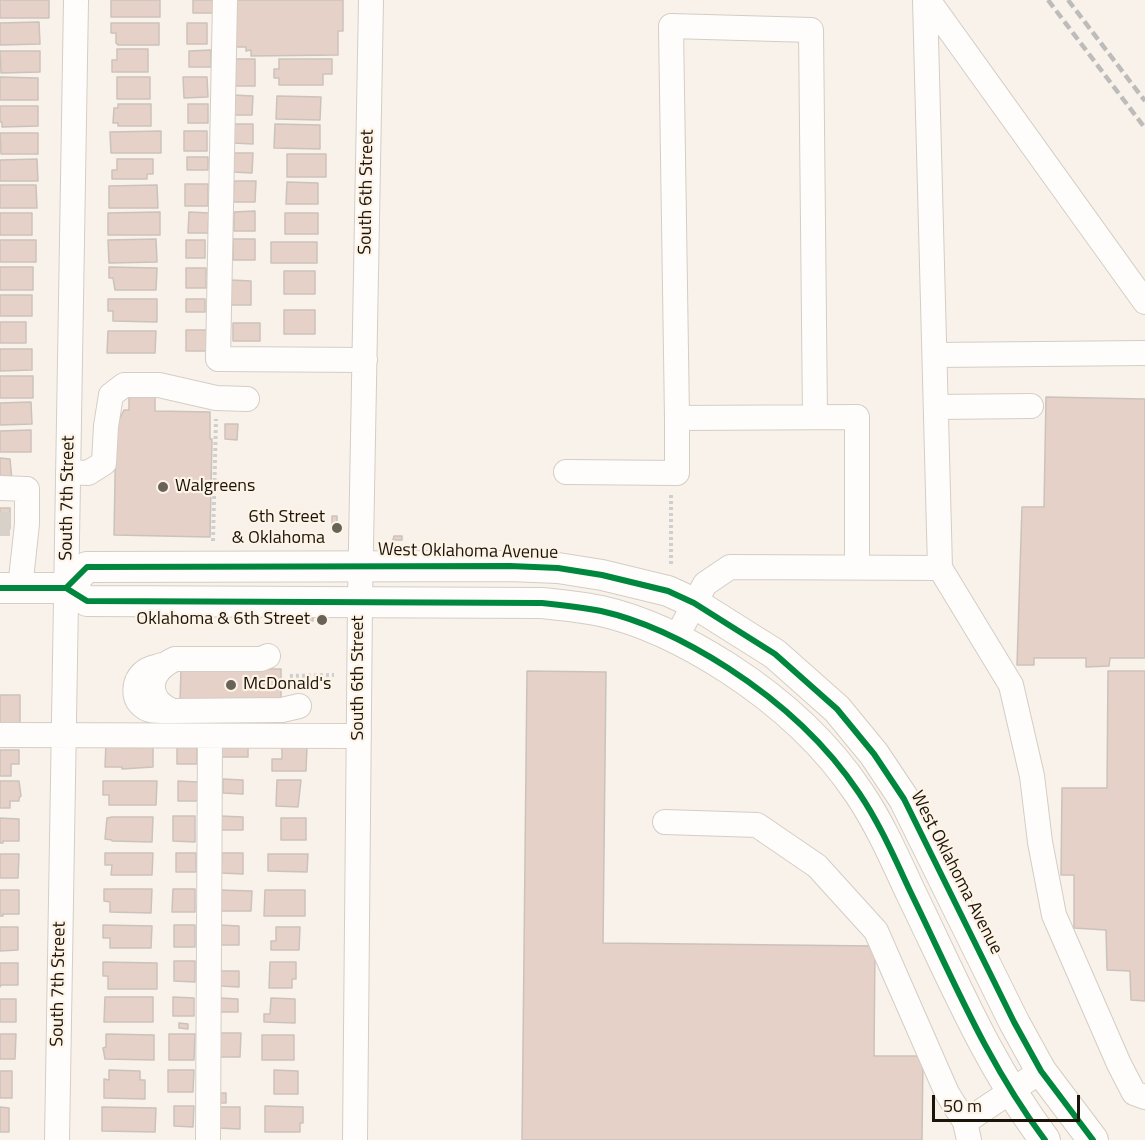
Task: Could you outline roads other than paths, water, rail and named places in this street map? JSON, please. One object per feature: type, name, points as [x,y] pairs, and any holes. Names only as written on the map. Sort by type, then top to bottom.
[{"type":"main road","name":"West Oklahoma Avenue","points":[[66,588],[87,567],[510,566],[558,568],[635,582],[668,591],[694,603],[775,654],[837,709],[874,753],[904,799],[1014,1022],[1041,1071],[1093,1140]]},
{"type":"main road","points":[[10,588],[66,588],[87,601],[542,603],[602,611],[644,624],[676,638],[712,658],[766,694],[815,739],[858,792],[892,853],[989,1054],[1045,1140]]},
{"type":"street","name":"South 7th Street","points":[[57,1140],[76,0]]},
{"type":"street","points":[[225,0],[218,358],[365,360]]},
{"type":"street","name":"South 6th Street","points":[[355,1140],[360,601],[371,0]]},
{"type":"street","points":[[926,0],[1145,302]]},
{"type":"street","points":[[926,0],[940,568],[1011,685],[1032,776],[1040,842],[1054,915],[1119,1064],[1134,1093],[1145,1097]]},
{"type":"street","points":[[566,472],[677,473],[672,26],[811,30],[815,417]]},
{"type":"street","points":[[935,355],[1145,353]]},
{"type":"street","points":[[68,472],[88,473],[104,463],[111,394],[124,385],[159,385],[216,398],[247,399]]},
{"type":"street","points":[[936,407],[1031,406]]},
{"type":"street","points":[[677,418],[857,417],[856,567]]},
{"type":"street","points":[[0,488],[27,489],[16,514],[10,588]]},
{"type":"street","points":[[16,514],[68,507]]},
{"type":"street","points":[[676,638],[705,584],[730,567],[940,568]]},
{"type":"street","points":[[268,656],[261,660],[175,660],[164,664],[154,676],[152,688],[161,706],[172,711],[282,710],[299,706]]},
{"type":"street","points":[[0,735],[359,736]]},
{"type":"street","points":[[208,1140],[210,736]]},
{"type":"street","points":[[665,822],[757,825],[817,866],[876,931],[947,1093],[967,1131],[1012,1091],[1041,1071]]},
{"type":"tunnel","points":[[0,524],[10,524]]},
{"type":"railway","points":[[1048,0],[1145,128]]},
{"type":"railway","points":[[1068,0],[1145,101]]},
{"type":"place","name":"Walgreens","points":[[163,487]]},
{"type":"place","name":"6th Street & Oklahoma","points":[[337,528]]},
{"type":"place","name":"Oklahoma & 6th Street","points":[[322,620]]},
{"type":"place","name":"McDonald's","points":[[231,685]]}]
